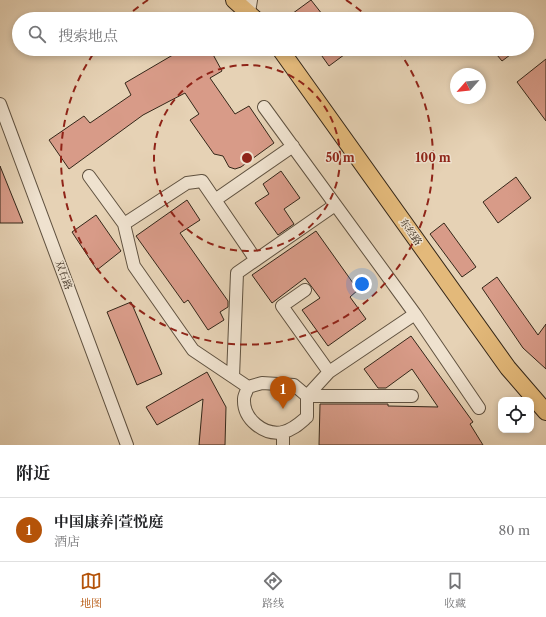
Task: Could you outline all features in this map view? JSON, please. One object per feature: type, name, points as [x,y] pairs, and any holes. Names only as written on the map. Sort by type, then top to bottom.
[{"type":"main road","points":[[234,0],[252,10]]},
{"type":"main road","name":"东经路","points":[[285,56],[508,368],[546,412]]},
{"type":"street","name":"双石路","points":[[0,104],[127,445]]},
{"type":"street","points":[[264,107],[415,314],[478,408]]},
{"type":"street","points":[[215,200],[293,146]]},
{"type":"street","points":[[89,176],[124,224],[134,266],[193,350],[248,387],[262,383],[294,385],[307,396],[412,396]]},
{"type":"street","points":[[124,224],[187,183],[202,181],[256,260]]},
{"type":"street","points":[[233,377],[237,272],[335,205]]},
{"type":"street","points":[[306,290],[282,306],[329,372]]},
{"type":"street","points":[[248,387],[244,398],[246,411],[251,422],[260,428],[273,432],[283,432],[295,428],[307,417],[307,396],[329,372],[415,314]]},
{"type":"street","points":[[283,432],[283,445]]},
{"type":"building","points":[[311,0],[320,12],[295,12]]},
{"type":"building","points":[[171,56],[214,56],[222,71],[210,78],[235,114],[249,106],[274,143],[241,167],[235,169],[229,167],[223,156],[214,154],[190,120],[199,114],[185,93],[143,115],[69,169],[49,140],[84,116],[90,123],[131,95],[125,83]]},
{"type":"building","points":[[322,56],[343,56],[329,66]]},
{"type":"building","points":[[498,56],[509,56],[502,61]]},
{"type":"building","points":[[546,59],[546,121],[517,82]]},
{"type":"building","points":[[0,166],[23,223],[0,223]]},
{"type":"building","points":[[281,171],[300,198],[284,209],[294,224],[278,235],[255,203],[269,194],[263,184]]},
{"type":"building","points":[[516,177],[531,198],[498,223],[483,202]]},
{"type":"building","points":[[187,200],[200,220],[180,233],[228,301],[228,307],[220,312],[224,320],[208,330],[188,300],[184,303],[136,236]]},
{"type":"building","points":[[96,215],[121,251],[97,270],[72,232]]},
{"type":"building","points":[[444,223],[476,267],[462,277],[430,234]]},
{"type":"building","points":[[316,231],[358,290],[350,297],[366,319],[328,346],[302,310],[320,298],[305,278],[272,303],[252,275]]},
{"type":"building","points":[[497,277],[538,335],[546,324],[546,369],[523,348],[482,288]]},
{"type":"building","points":[[131,302],[162,374],[137,385],[107,312]]},
{"type":"building","points":[[411,336],[473,422],[470,424],[483,445],[319,445],[320,404],[388,404],[388,406],[438,407],[412,369],[386,388],[378,388],[364,369]]},
{"type":"building","points":[[207,372],[226,407],[225,445],[199,445],[203,399],[157,425],[146,407]]},
{"type":"place","name":"中国康养|萱悦庭","points":[[283,409]]}]
